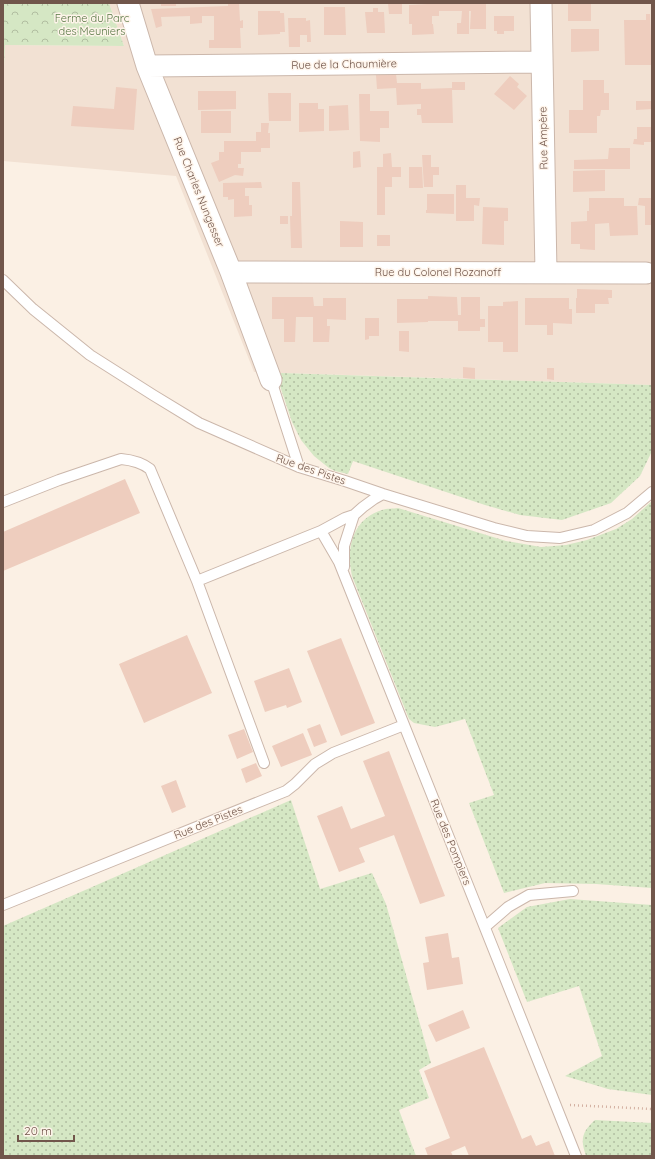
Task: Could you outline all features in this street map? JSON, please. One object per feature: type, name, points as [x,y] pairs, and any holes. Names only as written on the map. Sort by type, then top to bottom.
[{"type":"street","name":"Rue Charles Nungesser","points":[[128,3],[147,66],[231,272],[271,380]]},
{"type":"street","name":"Rue Ampère","points":[[541,3],[546,272]]},
{"type":"street","name":"Rue de la Chaumière","points":[[147,66],[542,62]]},
{"type":"street","name":"Rue du Colonel Rozanoff","points":[[231,272],[646,273]]},
{"type":"lane","name":"Rue des Pistes","points":[[3,280],[33,309],[90,355],[153,395],[199,423],[298,467],[494,528],[527,536],[560,538],[594,530],[627,513],[652,492]]},
{"type":"lane","points":[[271,380],[298,467]]},
{"type":"lane","points":[[3,502],[58,480],[120,459],[138,462],[150,469],[197,581],[264,763]]},
{"type":"lane","points":[[197,581],[321,531],[345,518],[354,515],[374,499],[383,494]]},
{"type":"lane","points":[[346,580],[343,556],[344,546],[354,515]]},
{"type":"lane","name":"Rue des Pompiers","points":[[321,531],[336,555],[576,1156]]},
{"type":"lane","name":"Rue des Pistes","points":[[3,905],[286,791],[315,764],[333,752],[404,725]]},
{"type":"lane","points":[[485,927],[508,907],[529,896],[574,890]]},
{"type":"path","points":[[556,1104],[652,1109]]},
{"type":"shaded area","points":[[109,3],[652,3],[652,385],[254,372],[176,176],[3,161],[3,87],[5,45],[124,46]]},
{"type":"green space","name":"Ferme du Parc des Meuniers","points":[[3,3],[109,3],[124,46],[5,45],[3,87]]},
{"type":"green space","points":[[281,373],[652,385],[652,451],[640,476],[611,503],[562,520],[520,515],[485,505],[353,461],[348,474],[329,468],[314,456],[301,440],[292,422],[279,383]]},
{"type":"green space","points":[[652,501],[652,888],[596,884],[545,883],[504,893],[469,803],[494,795],[465,719],[435,727],[414,723],[409,719],[352,576],[350,556],[354,536],[364,520],[372,514],[384,509],[398,508],[506,541],[541,547],[566,545],[587,540],[616,529],[632,519]]},
{"type":"green space","points":[[291,800],[320,889],[372,873],[386,904],[431,1063],[419,1070],[429,1098],[399,1110],[416,1156],[3,1156],[3,926]]},
{"type":"green space","points":[[570,899],[652,905],[652,1095],[608,1089],[565,1076],[602,1056],[579,986],[527,1002],[498,928],[527,907]]},
{"type":"green space","points":[[595,1120],[652,1123],[652,1156],[586,1156],[583,1145],[583,1136],[587,1128]]},
{"type":"building","points":[[161,3],[176,3],[176,6],[161,6]]},
{"type":"building","points":[[228,3],[239,3],[240,21],[243,20],[243,28],[240,28],[241,48],[209,48],[209,40],[214,40],[214,16],[202,16],[202,23],[190,24],[190,16],[161,17],[162,26],[156,28],[151,9],[228,6]]},
{"type":"building","points":[[388,3],[402,3],[402,14],[389,14]]},
{"type":"building","points":[[427,3],[486,3],[486,29],[470,29],[471,11],[469,11],[469,34],[457,34],[457,23],[461,23],[462,11],[439,11],[439,16],[432,16],[434,34],[412,35],[412,24],[409,24],[409,5]]},
{"type":"building","points":[[568,3],[591,3],[591,21],[568,21]]},
{"type":"building","points":[[324,7],[345,7],[346,35],[324,35]]},
{"type":"building","points":[[373,8],[378,8],[378,12],[384,12],[385,33],[367,33],[365,12],[373,12]]},
{"type":"building","points":[[258,11],[280,11],[280,13],[284,13],[285,32],[280,32],[280,34],[258,35]]},
{"type":"building","points":[[646,14],[650,14],[652,65],[625,65],[624,20],[646,20]]},
{"type":"building","points":[[494,16],[514,16],[514,31],[504,31],[504,34],[497,34],[497,31],[494,31]]},
{"type":"building","points":[[288,18],[306,18],[306,21],[310,20],[311,42],[307,42],[307,35],[300,35],[300,47],[289,47]]},
{"type":"building","points":[[571,29],[599,29],[599,51],[571,52]]},
{"type":"building","points":[[396,74],[397,83],[421,83],[421,89],[452,88],[452,82],[465,82],[465,90],[452,90],[453,123],[422,123],[421,115],[417,115],[417,109],[421,109],[421,104],[397,105],[396,88],[377,89],[376,75]]},
{"type":"building","points":[[510,76],[519,84],[517,87],[527,96],[514,110],[494,94]]},
{"type":"building","points":[[583,80],[604,80],[604,93],[609,93],[609,110],[601,110],[600,116],[597,116],[597,133],[569,133],[569,110],[583,110]]},
{"type":"building","points":[[116,87],[137,89],[134,130],[71,126],[73,106],[114,109]]},
{"type":"building","points":[[198,91],[236,91],[236,109],[198,110]]},
{"type":"building","points":[[268,93],[291,93],[291,121],[269,121]]},
{"type":"building","points":[[359,94],[370,94],[370,111],[389,111],[389,128],[380,128],[380,142],[360,141]]},
{"type":"building","points":[[636,101],[652,101],[652,109],[636,110]]},
{"type":"building","points":[[299,103],[318,103],[318,109],[324,109],[324,131],[299,132]]},
{"type":"building","points":[[348,105],[349,130],[329,131],[329,106]]},
{"type":"building","points":[[201,111],[231,111],[231,133],[201,133]]},
{"type":"building","points":[[261,123],[269,123],[268,133],[270,133],[270,148],[261,148],[261,152],[241,152],[241,164],[238,164],[238,168],[244,168],[243,176],[235,175],[219,182],[211,163],[219,160],[219,152],[224,152],[224,141],[256,141],[256,132],[261,132]]},
{"type":"building","points":[[637,127],[652,127],[652,142],[644,142],[644,145],[633,144],[634,139],[637,139]]},
{"type":"building","points":[[609,148],[630,148],[630,169],[574,169],[574,160],[608,159]]},
{"type":"building","points":[[360,151],[361,167],[353,168],[353,152]]},
{"type":"building","points":[[391,153],[392,167],[401,167],[401,177],[392,177],[392,187],[385,187],[385,215],[377,215],[377,167],[383,167],[383,154]]},
{"type":"building","points":[[422,155],[431,155],[431,167],[439,167],[439,175],[433,175],[433,187],[424,187]]},
{"type":"building","points":[[409,167],[422,167],[423,188],[409,188]]},
{"type":"building","points":[[605,170],[605,191],[573,192],[573,171]]},
{"type":"building","points":[[261,182],[262,188],[245,188],[245,196],[249,196],[249,205],[252,205],[252,216],[234,217],[234,199],[228,200],[228,197],[223,197],[223,183]]},
{"type":"building","points":[[292,182],[300,182],[302,248],[291,248],[290,216],[292,216]]},
{"type":"building","points":[[456,185],[466,185],[466,198],[480,198],[479,206],[474,205],[474,221],[456,221]]},
{"type":"building","points":[[427,194],[454,194],[454,214],[426,213]]},
{"type":"building","points":[[589,198],[624,198],[624,206],[637,206],[638,235],[610,236],[609,223],[595,224],[595,250],[580,249],[580,244],[571,244],[571,222],[587,221]]},
{"type":"building","points":[[639,198],[652,198],[652,225],[645,225],[645,206],[638,205]]},
{"type":"building","points":[[483,207],[508,208],[508,221],[504,221],[504,245],[482,244]]},
{"type":"building","points":[[280,216],[288,216],[288,224],[280,224]]},
{"type":"building","points":[[340,221],[363,222],[363,247],[340,247]]},
{"type":"building","points":[[377,235],[390,235],[390,246],[377,246]]},
{"type":"building","points":[[577,289],[612,290],[612,298],[608,298],[609,304],[595,304],[595,313],[576,313]]},
{"type":"building","points":[[428,296],[457,297],[458,315],[461,315],[461,297],[480,297],[480,319],[485,319],[485,327],[480,327],[480,331],[458,331],[458,321],[397,323],[397,299],[428,299]]},
{"type":"building","points":[[272,297],[313,297],[314,306],[323,306],[323,298],[346,298],[346,320],[327,319],[327,326],[330,326],[329,342],[313,342],[313,317],[296,317],[295,342],[284,342],[284,319],[272,319]]},
{"type":"building","points":[[525,298],[569,298],[569,309],[572,309],[572,324],[553,323],[553,335],[547,335],[547,325],[525,325]]},
{"type":"building","points":[[518,301],[518,352],[503,352],[503,342],[488,342],[488,306],[503,306],[503,302]]},
{"type":"building","points":[[365,318],[379,318],[379,336],[369,336],[369,339],[365,340]]},
{"type":"building","points":[[399,331],[409,331],[409,352],[399,351]]},
{"type":"building","points":[[463,367],[475,368],[475,379],[463,378]]},
{"type":"building","points":[[547,368],[554,368],[554,380],[547,379]]},
{"type":"building","points":[[125,479],[140,513],[3,571],[3,532]]},
{"type":"building","points":[[187,635],[212,693],[144,723],[119,664]]},
{"type":"building","points":[[341,638],[375,723],[341,736],[307,651]]},
{"type":"building","points":[[289,668],[302,702],[287,708],[286,705],[265,712],[254,681]]},
{"type":"building","points":[[320,724],[327,742],[314,747],[307,729]]},
{"type":"building","points":[[244,729],[253,752],[237,759],[228,735]]},
{"type":"building","points":[[303,733],[312,755],[281,767],[272,746]]},
{"type":"building","points":[[389,751],[445,896],[420,904],[394,835],[359,848],[365,862],[339,872],[317,816],[342,806],[351,829],[385,816],[363,761]]},
{"type":"building","points":[[256,763],[262,776],[246,783],[241,769]]},
{"type":"building","points":[[176,780],[186,807],[172,813],[161,786]]},
{"type":"building","points":[[448,933],[452,958],[459,957],[463,984],[427,990],[423,963],[429,962],[425,937]]},
{"type":"building","points":[[463,1010],[470,1028],[436,1042],[428,1025]]},
{"type":"building","points":[[484,1047],[522,1139],[531,1135],[536,1146],[549,1141],[555,1156],[469,1156],[465,1146],[451,1152],[453,1156],[428,1156],[425,1148],[450,1138],[424,1071]]}]
